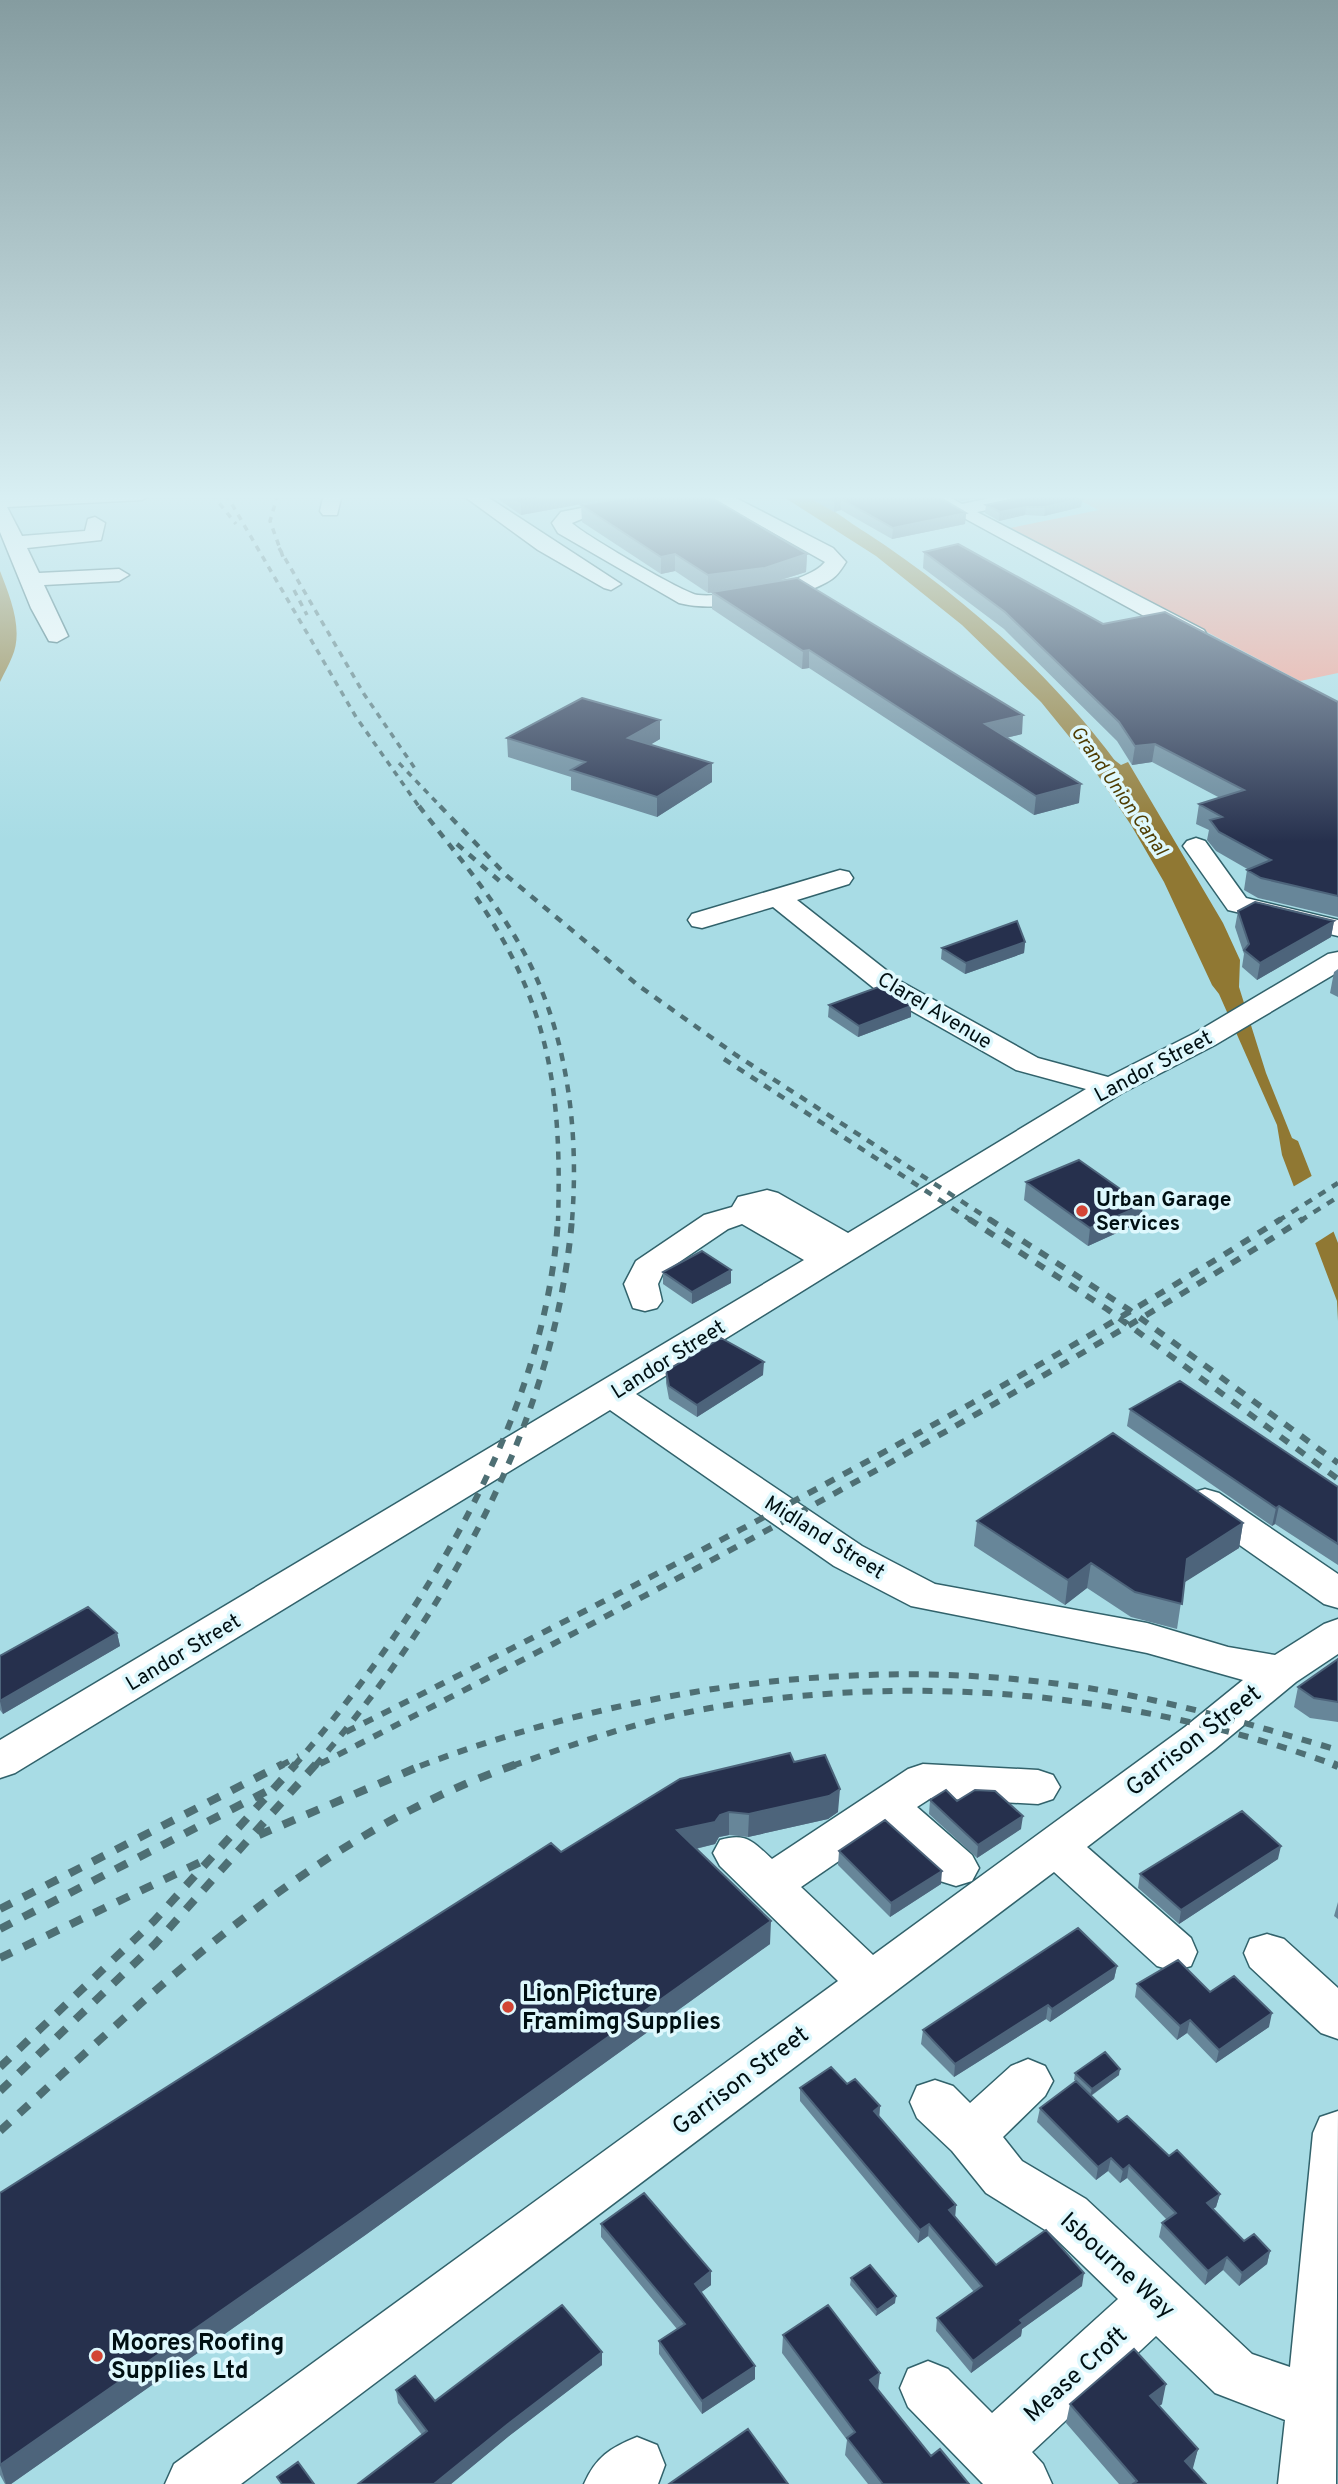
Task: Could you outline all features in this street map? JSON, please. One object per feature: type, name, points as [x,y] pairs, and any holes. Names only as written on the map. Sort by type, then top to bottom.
[{"type":"street","points":[[44,610],[57,636]]},
{"type":"street","points":[[1148,610],[1217,646]]},
{"type":"street","points":[[1196,846],[1237,904],[1338,928]]},
{"type":"street","points":[[702,920],[840,877]]},
{"type":"street","name":"Clarel Avenue","points":[[778,898],[902,993],[1027,1064],[1111,1087]]},
{"type":"street","name":"Landor Street","points":[[0,1761],[611,1394],[1111,1087],[1205,1039],[1338,960]]},
{"type":"street","points":[[645,1301],[641,1284],[648,1268],[716,1222],[746,1213],[749,1204],[767,1200],[840,1254]]},
{"type":"street","name":"Midland Street","points":[[611,1394],[848,1556],[925,1596],[1147,1638],[1228,1662]]},
{"type":"street","points":[[1179,1484],[1338,1594]]},
{"type":"street","name":"Garrison Street","points":[[194,2484],[1056,1846],[1213,1728],[1281,1671],[1338,1634]]},
{"type":"street","name":"Garrison Street","points":[[1228,1662],[1281,1671]]},
{"type":"street","points":[[769,1885],[923,1782],[1038,1787]]},
{"type":"street","points":[[886,1806],[956,1868]]},
{"type":"street","points":[[1056,1846],[1174,1952]]},
{"type":"street","points":[[736,1853],[871,1983]]},
{"type":"street","points":[[1267,1953],[1338,2018]]},
{"type":"street","name":"Isbourne Way","points":[[1028,2081],[953,2119],[1004,2177],[1068,2216],[1234,2374],[1316,2404]]},
{"type":"street","points":[[1307,2484],[1338,2133]]},
{"type":"street","name":"Mease Croft","points":[[928,2388],[1009,2468],[1024,2419],[1158,2299]]},
{"type":"shaded area","points":[[1165,610],[1338,610],[1338,673],[1300,681]]},
{"type":"water","points":[[0,610],[13,610],[17,636],[12,657],[0,682]]},
{"type":"water","points":[[1100,749],[1121,765],[1128,762],[1223,923],[1240,960],[1239,987],[1266,1073],[1292,1138],[1298,1141],[1338,1243],[1338,1321],[1337,1301],[1282,1155],[1277,1125],[1219,994],[1212,985],[1164,882],[1095,771],[1095,756],[1089,750]]},
{"type":"pier","points":[[1315,1174],[1336,1230],[1314,1244],[1291,1188]]},
{"type":"building","points":[[740,610],[850,610],[1023,715],[985,724],[1081,784],[1036,796],[809,650],[803,651]]},
{"type":"building","points":[[1002,610],[1077,610],[1103,624],[1165,612],[1338,702],[1338,896],[1261,878],[1247,870],[1271,860],[1219,832],[1210,820],[1222,817],[1199,804],[1244,790],[1155,744],[1135,746],[1119,722]]},
{"type":"building","points":[[582,698],[660,720],[628,738],[712,763],[657,797],[571,770],[585,762],[507,738]]},
{"type":"building","points":[[1255,902],[1334,921],[1260,963],[1244,950],[1249,944],[1238,911]]},
{"type":"building","points":[[1017,921],[1025,942],[966,963],[942,948]]},
{"type":"building","points":[[881,986],[911,1006],[859,1026],[829,1005]]},
{"type":"building","points":[[1079,1160],[1143,1205],[1090,1228],[1026,1182]]},
{"type":"building","points":[[702,1251],[731,1270],[692,1292],[663,1272]]},
{"type":"building","points":[[721,1338],[764,1362],[697,1405],[669,1386],[666,1371]]},
{"type":"building","points":[[1180,1381],[1338,1487],[1338,1544],[1279,1506],[1276,1508],[1130,1409]]},
{"type":"building","points":[[1113,1433],[1243,1523],[1187,1559],[1182,1604],[1135,1592],[1091,1563],[1068,1580],[977,1521]]},
{"type":"building","points":[[88,1607],[117,1633],[0,1701],[0,1656]]},
{"type":"building","points":[[1338,1659],[1338,1702],[1314,1698],[1298,1687]]},
{"type":"building","points":[[790,1753],[794,1762],[825,1755],[840,1789],[829,1796],[749,1814],[729,1812],[720,1815],[715,1822],[677,1830],[771,1921],[361,2213],[0,2465],[0,2193],[551,1843],[561,1852],[680,1779]]},
{"type":"building","points":[[946,1790],[957,1801],[975,1790],[995,1791],[1023,1816],[978,1845],[930,1800]]},
{"type":"building","points":[[1242,1811],[1281,1846],[1181,1910],[1140,1874]]},
{"type":"building","points":[[885,1820],[942,1871],[891,1903],[839,1851]]},
{"type":"building","points":[[1078,1928],[1117,1966],[1052,2009],[1048,2005],[955,2064],[923,2030]]},
{"type":"building","points":[[1178,1960],[1210,1992],[1234,1976],[1272,2013],[1219,2050],[1190,2020],[1180,2026],[1137,1984]]},
{"type":"building","points":[[1105,2052],[1120,2069],[1092,2089],[1075,2073]]},
{"type":"building","points":[[831,2067],[847,2084],[855,2079],[880,2106],[874,2111],[956,2205],[949,2210],[996,2265],[1046,2230],[1084,2273],[1020,2320],[1023,2323],[973,2361],[937,2318],[982,2286],[929,2224],[920,2230],[800,2088]]},
{"type":"building","points":[[1076,2081],[1118,2122],[1127,2116],[1169,2156],[1177,2150],[1220,2194],[1207,2203],[1244,2241],[1254,2234],[1270,2251],[1242,2273],[1227,2257],[1208,2271],[1162,2223],[1176,2213],[1129,2165],[1123,2170],[1111,2158],[1098,2167],[1040,2108]]},
{"type":"building","points":[[644,2193],[711,2271],[695,2284],[755,2366],[702,2401],[659,2341],[685,2324],[601,2224]]},
{"type":"building","points":[[870,2265],[896,2296],[877,2310],[851,2278]]},
{"type":"building","points":[[562,2305],[602,2352],[434,2484],[358,2484],[427,2431],[396,2390],[415,2376],[435,2401]]},
{"type":"building","points":[[828,2305],[880,2373],[870,2380],[931,2456],[940,2449],[969,2484],[883,2484],[847,2438],[855,2432],[783,2335]]},
{"type":"building","points":[[1134,2349],[1166,2384],[1150,2396],[1198,2449],[1185,2461],[1206,2484],[1133,2484],[1137,2481],[1070,2404]]},
{"type":"building","points":[[748,2429],[788,2484],[669,2484]]},
{"type":"building","points":[[298,2462],[314,2484],[282,2484],[277,2477]]},
{"type":"waterway","name":"Grand Union Canal","points":[[958,610],[1049,698],[1119,783]]},
{"type":"railway","points":[[294,610],[356,717],[420,808]]},
{"type":"railway","points":[[304,610],[307,615]]},
{"type":"railway","points":[[315,610],[364,694],[416,770]]},
{"type":"railway","points":[[399,763],[442,808]]},
{"type":"railway","points":[[419,806],[503,918],[527,958],[541,989],[552,1020],[568,1086],[574,1154],[572,1221]]},
{"type":"railway","points":[[440,806],[507,876],[639,986],[736,1055],[992,1221]]},
{"type":"railway","points":[[457,844],[502,883]]},
{"type":"railway","points":[[476,897],[501,936],[521,975],[536,1013],[546,1051],[557,1132],[558,1221]]},
{"type":"railway","points":[[724,1059],[972,1221]]},
{"type":"railway","points":[[1278,1221],[1338,1183]]},
{"type":"railway","points":[[1300,1221],[1338,1197]]},
{"type":"railway","points":[[294,1766],[387,1647],[430,1581],[469,1512],[503,1441],[530,1367],[548,1293],[558,1219]]},
{"type":"railway","points":[[315,1766],[363,1707],[408,1645],[449,1580],[486,1512],[518,1441],[543,1369],[561,1295],[572,1219]]},
{"type":"railway","points":[[969,1219],[1119,1318]]},
{"type":"railway","points":[[989,1219],[1130,1311]]},
{"type":"railway","points":[[1130,1311],[1281,1219]]},
{"type":"railway","points":[[1141,1318],[1303,1219]]},
{"type":"railway","points":[[1119,1318],[1130,1311]]},
{"type":"railway","points":[[1130,1311],[1141,1318]]},
{"type":"railway","points":[[346,1732],[820,1487],[1119,1318]]},
{"type":"railway","points":[[1119,1318],[1129,1325]]},
{"type":"railway","points":[[1129,1325],[1141,1318]]},
{"type":"railway","points":[[1141,1318],[1338,1463]]},
{"type":"railway","points":[[320,1764],[818,1503],[1129,1325]]},
{"type":"railway","points":[[1129,1325],[1338,1479]]},
{"type":"railway","points":[[422,1765],[506,1737],[593,1713],[682,1694],[772,1682],[863,1675],[953,1675],[1044,1682],[1133,1696],[1211,1714],[1338,1750]]},
{"type":"railway","points":[[512,1766],[635,1726],[710,1708],[789,1697],[948,1691],[1027,1696],[1107,1706],[1185,1721],[1262,1741],[1338,1766],[1333,1764]]},
{"type":"railway","points":[[280,1766],[299,1756]]},
{"type":"railway","points":[[0,1909],[283,1764]]},
{"type":"railway","points":[[0,2067],[154,1921],[296,1764]]},
{"type":"railway","points":[[0,2091],[155,1944],[316,1764]]},
{"type":"railway","points":[[512,1766],[517,1764]]},
{"type":"railway","points":[[259,1835],[422,1765]]},
{"type":"railway","points":[[0,2131],[178,1971],[304,1874],[372,1831],[442,1794],[512,1766]]},
{"type":"railway","points":[[0,1929],[267,1791]]},
{"type":"railway","points":[[0,1958],[211,1857]]},
{"type":"place","name":"Urban Garage Services","points":[[1082,1211]]},
{"type":"place","name":"Lion Picture Framimg Supplies","points":[[508,2007]]},
{"type":"place","name":"Moores Roofing Supplies Ltd","points":[[97,2356]]}]
